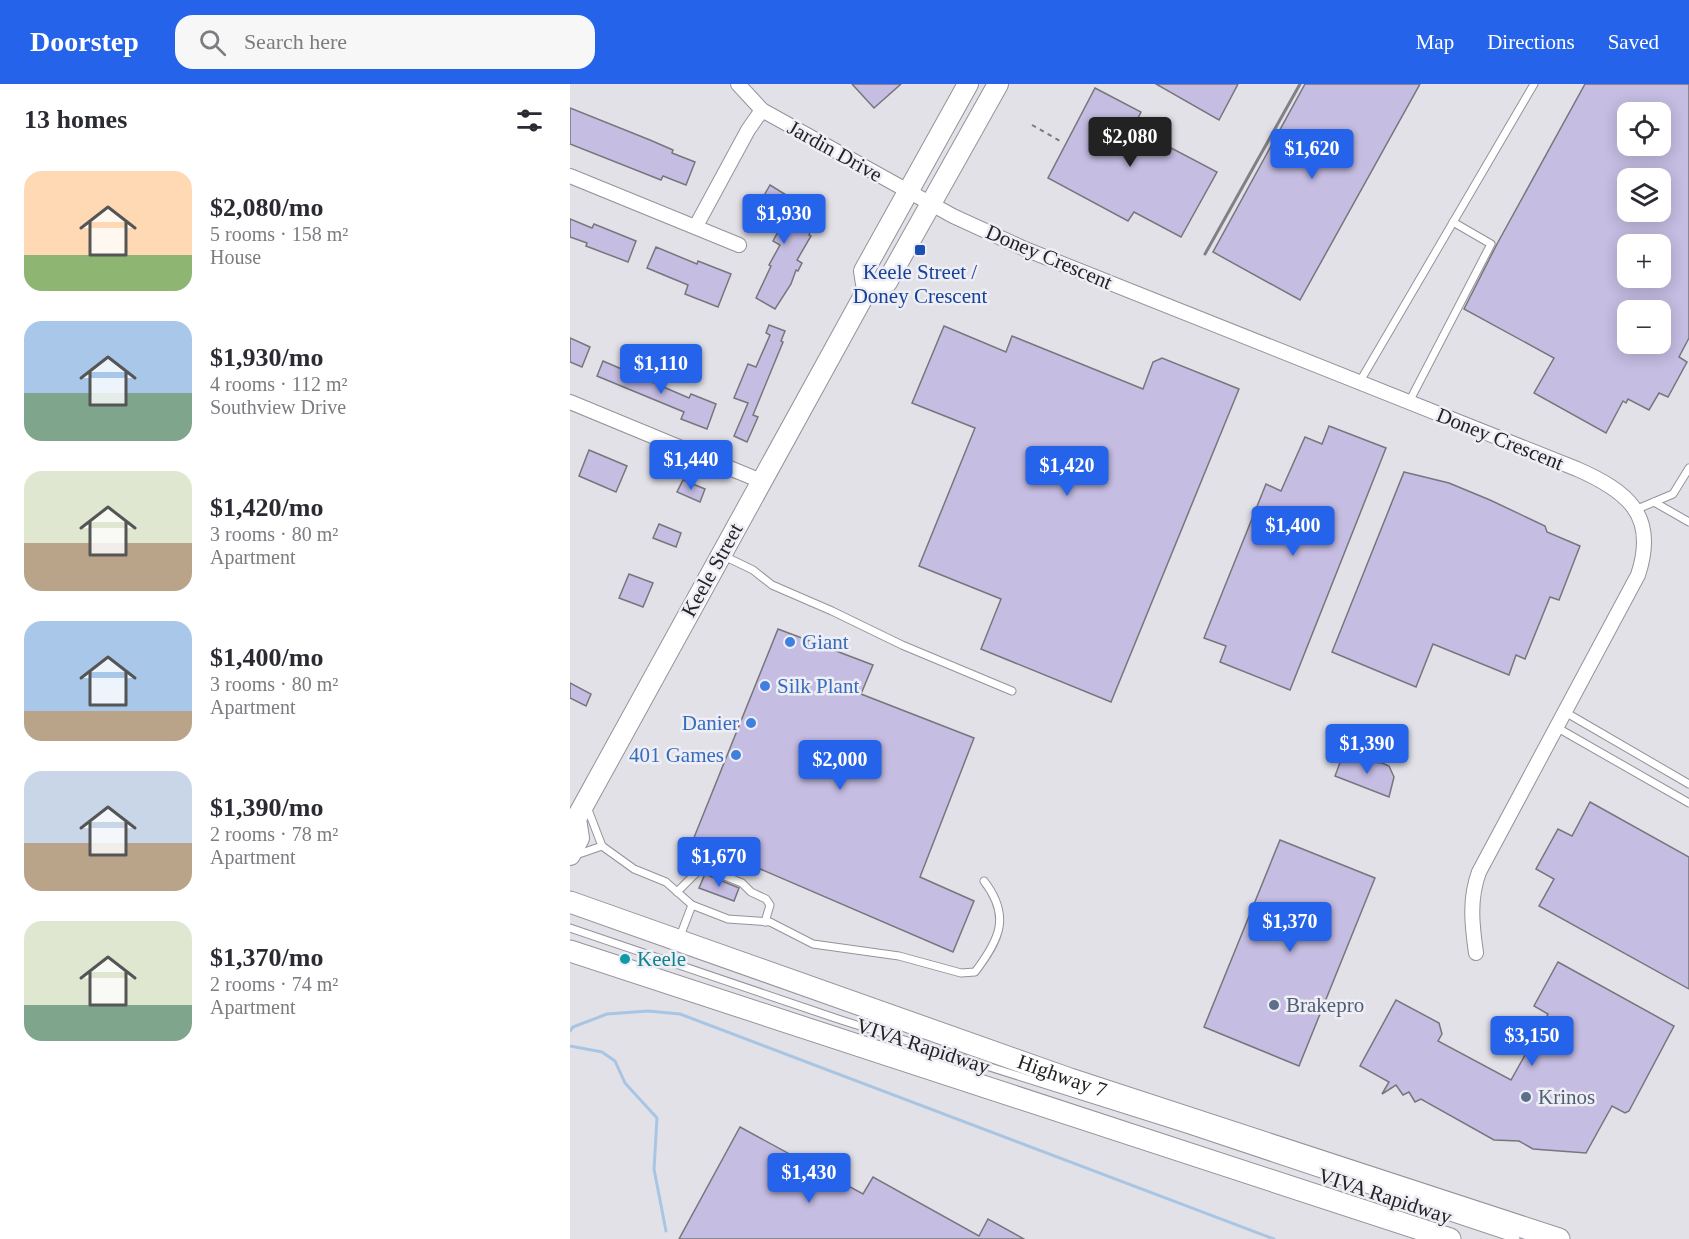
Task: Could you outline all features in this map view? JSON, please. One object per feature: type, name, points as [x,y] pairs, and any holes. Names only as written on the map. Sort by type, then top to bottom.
[{"type":"main road","name":"Keele Street","points":[[570,856],[579,838],[573,820],[586,801],[867,290],[864,271],[968,84]]},
{"type":"main road","name":"Keele Street","points":[[867,290],[887,282],[998,84]]},
{"type":"main road","name":"Highway 7","points":[[570,902],[1070,1080],[1524,1235],[1559,1239]]},
{"type":"main road","name":"Highway 7","points":[[570,951],[1450,1239]]},
{"type":"street","name":"Jardin Drive","points":[[738,84],[762,110],[908,191]]},
{"type":"street","points":[[696,226],[748,130],[762,110]]},
{"type":"street","points":[[570,176],[739,245]]},
{"type":"street","name":"Doney Crescent","points":[[908,191],[1025,249],[1599,478],[1620,491],[1635,510],[1644,539],[1644,552],[1638,575],[1485,859],[1474,886],[1472,920],[1476,953]]},
{"type":"street","points":[[570,402],[761,481]]},
{"type":"lane","points":[[1359,383],[1534,84]]},
{"type":"lane","points":[[1409,402],[1491,244],[1453,222]]},
{"type":"lane","points":[[1635,510],[1673,494],[1689,468]]},
{"type":"lane","points":[[1654,502],[1689,522]]},
{"type":"lane","points":[[720,555],[753,570],[772,585],[902,645],[1012,691]]},
{"type":"lane","points":[[1565,712],[1689,784]]},
{"type":"lane","points":[[1556,727],[1689,803]]},
{"type":"lane","points":[[586,801],[602,846],[634,869],[666,882],[692,905],[728,919],[770,922],[813,944],[900,956],[961,973],[975,972],[989,953],[1001,922],[995,895],[984,881]]},
{"type":"lane","points":[[570,856],[602,846]]},
{"type":"lane","points":[[677,892],[698,871],[705,868],[742,883],[751,892],[766,899],[770,904],[765,921]]},
{"type":"lane","points":[[678,941],[692,905]]},
{"type":"lane","name":"VIVA Rapidway","points":[[570,928],[841,1020],[1524,1235]]},
{"type":"path","points":[[1032,125],[1060,141]]},
{"type":"building","points":[[852,84],[901,84],[874,108]]},
{"type":"building","points":[[1156,84],[1238,84],[1219,120]]},
{"type":"building","points":[[1305,84],[1420,84],[1300,300],[1213,252]]},
{"type":"building","points":[[1585,84],[1689,84],[1689,338],[1679,357],[1687,362],[1668,397],[1659,393],[1649,410],[1628,399],[1626,403],[1623,401],[1606,433],[1534,393],[1554,358],[1464,309]]},
{"type":"building","points":[[1095,88],[1141,112],[1133,128],[1217,172],[1181,237],[1134,212],[1128,221],[1048,178]]},
{"type":"building","points":[[570,108],[650,140],[673,150],[672,153],[695,162],[686,185],[663,176],[661,180],[570,144]]},
{"type":"building","points":[[770,185],[804,206],[811,230],[809,235],[811,236],[797,260],[802,263],[775,309],[756,298],[780,245],[773,241],[784,221],[758,206]]},
{"type":"building","points":[[570,219],[592,228],[594,224],[636,241],[628,262],[586,246],[587,243],[570,237]]},
{"type":"building","points":[[656,247],[697,264],[698,261],[731,274],[718,307],[685,294],[688,285],[647,268]]},
{"type":"building","points":[[769,325],[785,331],[781,341],[783,342],[753,415],[758,417],[747,442],[734,436],[748,403],[734,398],[748,364],[756,367],[770,335],[766,333]]},
{"type":"building","points":[[944,326],[1006,352],[1012,336],[1143,389],[1153,362],[1162,358],[1239,389],[1111,702],[981,649],[1001,599],[919,566],[975,428],[912,403]]},
{"type":"building","points":[[570,338],[590,347],[582,367],[570,362]]},
{"type":"building","points":[[603,361],[689,398],[691,394],[716,404],[707,429],[681,419],[684,412],[597,376]]},
{"type":"building","points":[[1329,426],[1386,448],[1290,690],[1220,662],[1226,646],[1204,638],[1266,484],[1281,491],[1305,437],[1322,444]]},
{"type":"building","points":[[589,450],[627,466],[616,492],[579,476]]},
{"type":"building","points":[[1404,472],[1449,483],[1490,500],[1545,526],[1547,532],[1580,546],[1559,600],[1550,597],[1525,659],[1516,655],[1509,675],[1433,644],[1416,687],[1332,652]]},
{"type":"building","points":[[683,480],[705,489],[700,502],[677,492]]},
{"type":"building","points":[[659,524],[681,533],[676,547],[653,538]]},
{"type":"building","points":[[629,574],[653,583],[643,607],[619,598]]},
{"type":"building","points":[[778,629],[873,665],[861,694],[974,738],[920,877],[974,901],[953,952],[693,840]]},
{"type":"building","points":[[570,683],[591,694],[586,706],[570,698]]},
{"type":"building","points":[[1341,760],[1382,763],[1389,766],[1394,777],[1389,797],[1335,776]]},
{"type":"building","points":[[1590,802],[1689,857],[1689,989],[1539,906],[1554,879],[1536,869],[1558,829],[1572,836]]},
{"type":"building","points":[[1280,840],[1375,878],[1299,1066],[1204,1027]]},
{"type":"building","points":[[705,874],[739,888],[734,901],[699,888]]},
{"type":"building","points":[[1558,962],[1674,1026],[1629,1111],[1625,1113],[1612,1106],[1586,1153],[1533,1149],[1519,1141],[1494,1140],[1421,1099],[1415,1102],[1409,1092],[1403,1095],[1396,1085],[1382,1094],[1389,1082],[1360,1066],[1396,1000],[1439,1023],[1442,1034],[1438,1041],[1511,1080],[1548,1014],[1534,1006]]},
{"type":"building","points":[[740,1127],[863,1194],[873,1177],[979,1236],[988,1219],[1024,1239],[679,1239]]},
{"type":"waterway","points":[[570,1031],[573,1027],[607,1014],[648,1011],[680,1014],[1274,1239]]},
{"type":"waterway","points":[[570,1046],[602,1052],[615,1061],[625,1083],[657,1118],[654,1169],[666,1231]]},
{"type":"railway","points":[[1205,254],[1300,84]]},
{"type":"place","name":"Keele Street / Doney Crescent","points":[[920,250]]},
{"type":"place","name":"Giant","points":[[790,642]]},
{"type":"place","name":"Silk Plant","points":[[765,686]]},
{"type":"place","name":"Danier","points":[[751,723]]},
{"type":"place","name":"401 Games","points":[[736,755]]},
{"type":"place","name":"Keele","points":[[625,959]]},
{"type":"place","name":"Brakepro","points":[[1274,1005]]},
{"type":"place","name":"Krinos","points":[[1526,1097]]}]
